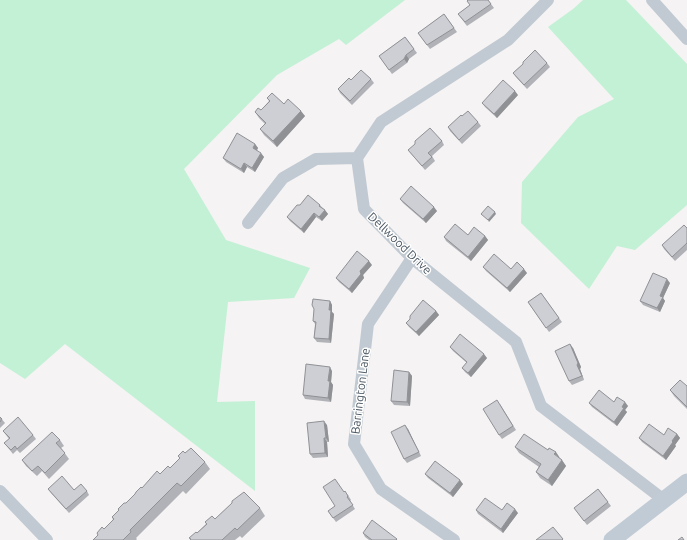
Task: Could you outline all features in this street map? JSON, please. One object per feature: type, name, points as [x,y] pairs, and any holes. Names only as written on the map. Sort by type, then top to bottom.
[{"type":"street","points":[[248,223],[283,178],[316,159],[357,158],[381,122],[508,40],[548,0]]},
{"type":"street","points":[[652,0],[687,38]]},
{"type":"street","name":"Dellwood Drive","points":[[357,158],[364,209],[412,258],[516,342],[541,406],[664,500]]},
{"type":"street","name":"Barrington Lane","points":[[412,258],[368,324],[354,444],[381,489],[454,540]]},
{"type":"street","points":[[612,540],[687,482]]},
{"type":"street","points":[[0,491],[46,540]]},
{"type":"green space","points":[[0,0],[405,0],[346,45],[339,39],[277,75],[184,169],[226,240],[310,268],[294,298],[228,302],[217,402],[255,401],[255,491],[65,344],[25,379],[0,363]]},
{"type":"green space","points":[[583,0],[626,0],[687,64],[687,205],[635,250],[617,246],[589,289],[521,223],[522,182],[578,117],[614,99],[548,27]]},
{"type":"building","points":[[488,0],[491,4],[465,22],[458,14],[470,5],[467,1]]},
{"type":"building","points":[[444,14],[454,28],[427,45],[418,33]]},
{"type":"building","points":[[405,37],[414,49],[406,55],[404,59],[389,70],[379,56]]},
{"type":"building","points":[[535,50],[547,63],[524,85],[513,73]]},
{"type":"building","points":[[361,70],[371,79],[350,101],[338,89],[349,78],[351,80]]},
{"type":"building","points":[[503,80],[515,91],[494,114],[482,103]]},
{"type":"building","points":[[272,93],[284,104],[288,99],[301,111],[273,141],[260,129],[266,123],[255,112],[258,108],[261,110],[270,101],[267,98]]},
{"type":"building","points":[[468,111],[478,122],[459,140],[448,127],[461,115],[462,116]]},
{"type":"building","points":[[430,128],[442,141],[428,153],[432,157],[422,166],[408,150],[415,144],[415,141]]},
{"type":"building","points":[[237,133],[255,144],[253,148],[261,153],[252,168],[244,163],[241,169],[223,158]]},
{"type":"building","points":[[411,186],[434,207],[423,219],[400,199]]},
{"type":"building","points":[[308,195],[325,210],[319,217],[314,213],[301,229],[287,217]]},
{"type":"building","points":[[488,206],[495,212],[488,220],[481,214]]},
{"type":"building","points":[[455,224],[468,235],[474,227],[485,236],[468,257],[444,237]]},
{"type":"building","points":[[684,225],[687,228],[687,243],[672,257],[662,245]]},
{"type":"building","points":[[357,251],[369,261],[360,271],[361,274],[349,289],[336,278]]},
{"type":"building","points":[[494,254],[511,269],[517,262],[524,269],[507,288],[483,267]]},
{"type":"building","points":[[653,273],[667,279],[660,296],[663,297],[657,308],[640,301]]},
{"type":"building","points":[[541,293],[559,318],[546,328],[528,302]]},
{"type":"building","points":[[313,299],[330,301],[329,310],[331,310],[329,339],[314,338],[316,322],[313,321]]},
{"type":"building","points":[[423,300],[436,311],[416,332],[406,323]]},
{"type":"building","points":[[460,334],[484,354],[468,373],[462,368],[467,362],[450,347]]},
{"type":"building","points":[[570,344],[582,376],[569,381],[555,351]]},
{"type":"building","points":[[306,364],[330,367],[328,398],[303,395]]},
{"type":"building","points":[[394,370],[409,372],[407,402],[391,401]]},
{"type":"building","points":[[680,380],[687,386],[687,407],[670,390]]},
{"type":"building","points":[[599,390],[614,402],[617,397],[625,402],[622,407],[624,408],[614,422],[589,403]]},
{"type":"building","points":[[497,400],[513,426],[499,435],[483,409]]},
{"type":"building","points":[[18,417],[33,435],[17,449],[15,446],[11,450],[4,443],[10,438],[3,431]]},
{"type":"building","points":[[324,421],[326,438],[324,438],[325,453],[310,454],[307,423]]},
{"type":"building","points":[[649,424],[664,435],[668,428],[677,434],[663,456],[639,438]]},
{"type":"building","points":[[405,425],[419,452],[404,459],[391,432]]},
{"type":"building","points":[[52,432],[60,440],[56,443],[65,453],[45,473],[38,466],[32,471],[22,460]]},
{"type":"building","points":[[524,434],[548,450],[549,448],[556,452],[554,454],[562,460],[548,480],[536,472],[541,464],[515,447]]},
{"type":"building","points":[[191,448],[205,462],[181,486],[177,483],[130,530],[131,532],[123,540],[93,540],[98,535],[97,533],[102,527],[104,529],[114,519],[112,517],[119,510],[118,509],[141,487],[142,488],[157,471],[160,474],[168,466],[170,468],[180,458],[178,456],[183,451],[185,453]]},
{"type":"building","points":[[435,461],[460,480],[450,493],[425,474]]},
{"type":"building","points":[[62,476],[74,490],[81,484],[87,491],[66,509],[48,489]]},
{"type":"building","points":[[335,479],[344,492],[345,491],[348,496],[347,497],[353,505],[333,518],[328,511],[335,506],[323,487]]},
{"type":"building","points":[[598,489],[608,502],[584,521],[574,508]]},
{"type":"building","points":[[244,492],[260,508],[237,530],[235,528],[222,540],[190,540],[191,539],[189,538],[207,524],[205,522],[212,516],[215,519],[232,503],[232,501]]},
{"type":"building","points":[[485,498],[502,510],[507,503],[515,509],[501,529],[476,510]]},
{"type":"building","points":[[372,520],[397,539],[372,540],[363,533]]},
{"type":"building","points":[[553,527],[563,539],[562,540],[536,540]]}]
